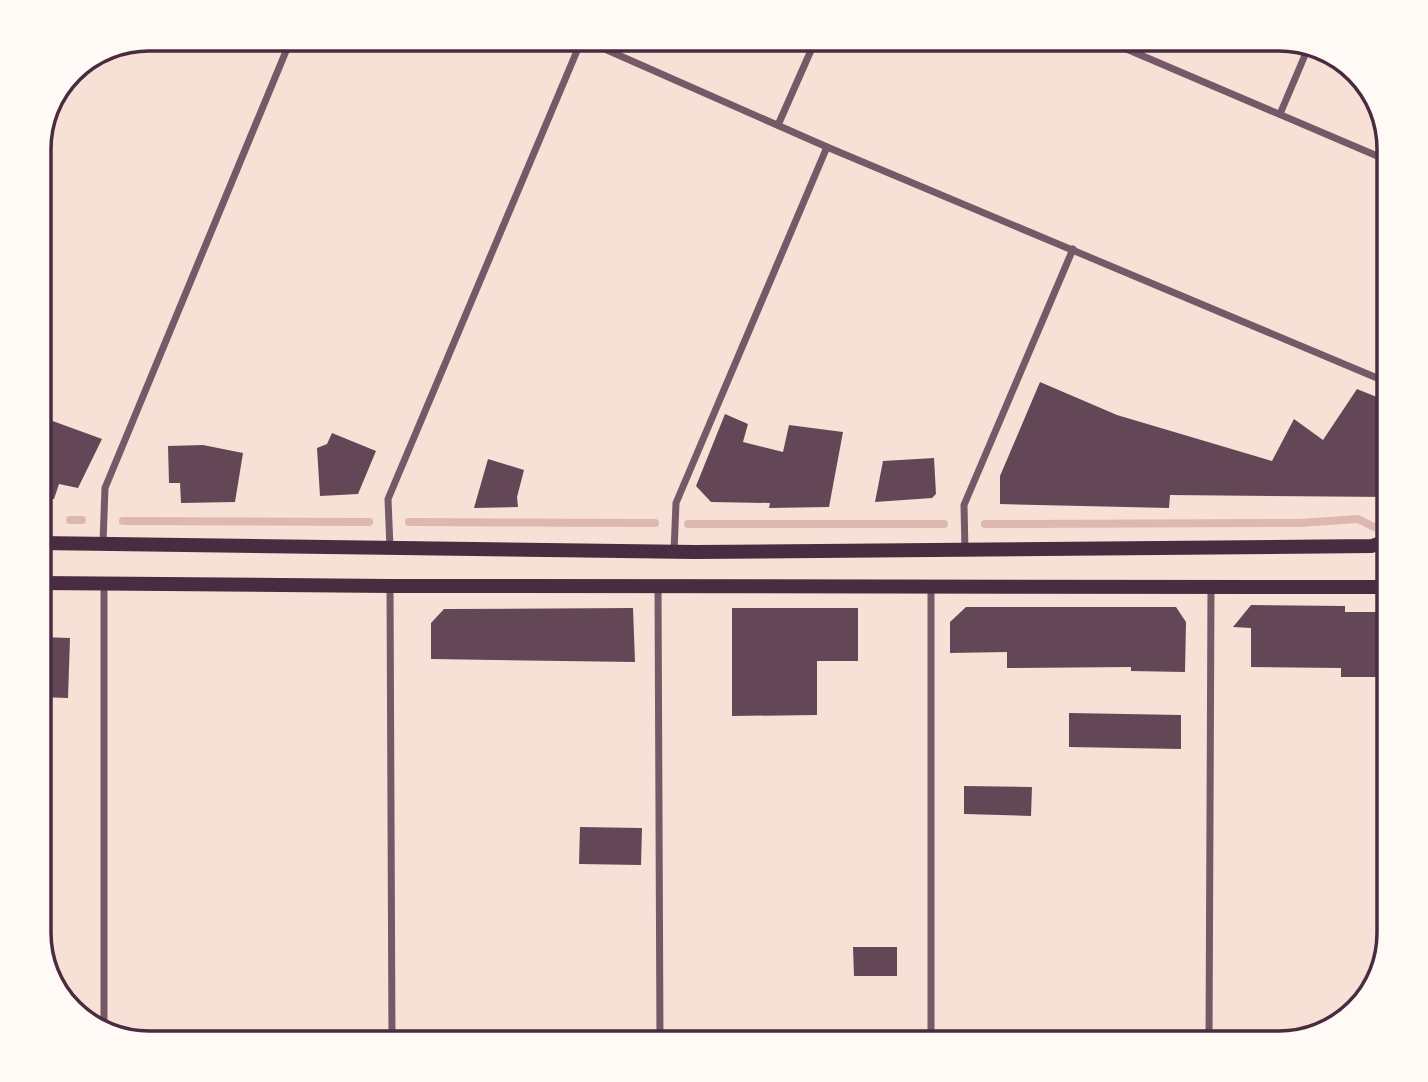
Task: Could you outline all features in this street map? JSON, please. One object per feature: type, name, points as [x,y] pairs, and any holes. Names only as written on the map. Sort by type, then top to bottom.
[{"type":"main road","points":[[51,543],[674,552],[965,551],[1377,544]]},
{"type":"main road","points":[[51,583],[1377,587]]},
{"type":"street","points":[[103,545],[105,488],[286,51]]},
{"type":"street","points":[[391,549],[388,499],[577,51]]},
{"type":"street","points":[[609,51],[827,147],[1377,378]]},
{"type":"street","points":[[778,125],[810,51]]},
{"type":"street","points":[[1132,51],[1377,155]]},
{"type":"street","points":[[1280,114],[1305,55]]},
{"type":"street","points":[[674,552],[676,503],[827,147]]},
{"type":"street","points":[[965,551],[964,505],[1073,249]]},
{"type":"street","points":[[104,583],[104,1020]]},
{"type":"street","points":[[390,586],[392,1031]]},
{"type":"street","points":[[657,586],[660,1031]]},
{"type":"street","points":[[931,1031],[932,586]]},
{"type":"street","points":[[1209,1031],[1211,587]]},
{"type":"building","points":[[1040,382],[1117,415],[1272,461],[1294,419],[1323,440],[1357,389],[1377,397],[1377,497],[1170,495],[1169,508],[1000,504],[1000,476]]},
{"type":"building","points":[[725,414],[748,424],[743,442],[783,452],[789,425],[843,432],[829,507],[769,508],[770,503],[711,502],[696,486]]},
{"type":"building","points":[[51,420],[102,439],[78,488],[59,484],[54,499],[51,499]]},
{"type":"building","points":[[332,433],[376,451],[358,494],[320,496],[317,448],[327,444]]},
{"type":"building","points":[[203,445],[243,453],[235,502],[181,503],[180,483],[169,483],[168,446]]},
{"type":"building","points":[[934,458],[936,494],[932,498],[875,502],[883,461]]},
{"type":"building","points":[[488,459],[524,470],[517,497],[518,507],[474,508]]},
{"type":"building","points":[[1251,605],[1345,606],[1345,612],[1377,612],[1377,677],[1341,677],[1341,668],[1251,667],[1251,628],[1233,627]]},
{"type":"building","points":[[966,607],[1176,607],[1186,622],[1185,672],[1131,671],[1131,667],[1007,668],[1007,652],[950,653],[950,622]]},
{"type":"building","points":[[633,608],[635,662],[431,659],[431,623],[444,609]]},
{"type":"building","points":[[732,608],[858,608],[858,661],[817,661],[817,715],[732,716]]},
{"type":"building","points":[[51,637],[70,638],[68,698],[51,697]]},
{"type":"building","points":[[1069,713],[1181,715],[1181,749],[1069,747]]},
{"type":"building","points":[[964,786],[1032,787],[1031,816],[964,814]]},
{"type":"building","points":[[580,827],[642,828],[641,865],[579,864]]},
{"type":"building","points":[[853,947],[897,947],[897,976],[854,976]]},
{"type":"waterway","points":[[985,524],[1299,523],[1358,519],[1374,527]]},
{"type":"waterway","points":[[70,520],[82,520]]},
{"type":"waterway","points":[[123,521],[369,522]]},
{"type":"waterway","points":[[409,522],[655,523]]},
{"type":"waterway","points":[[688,524],[944,524]]}]
